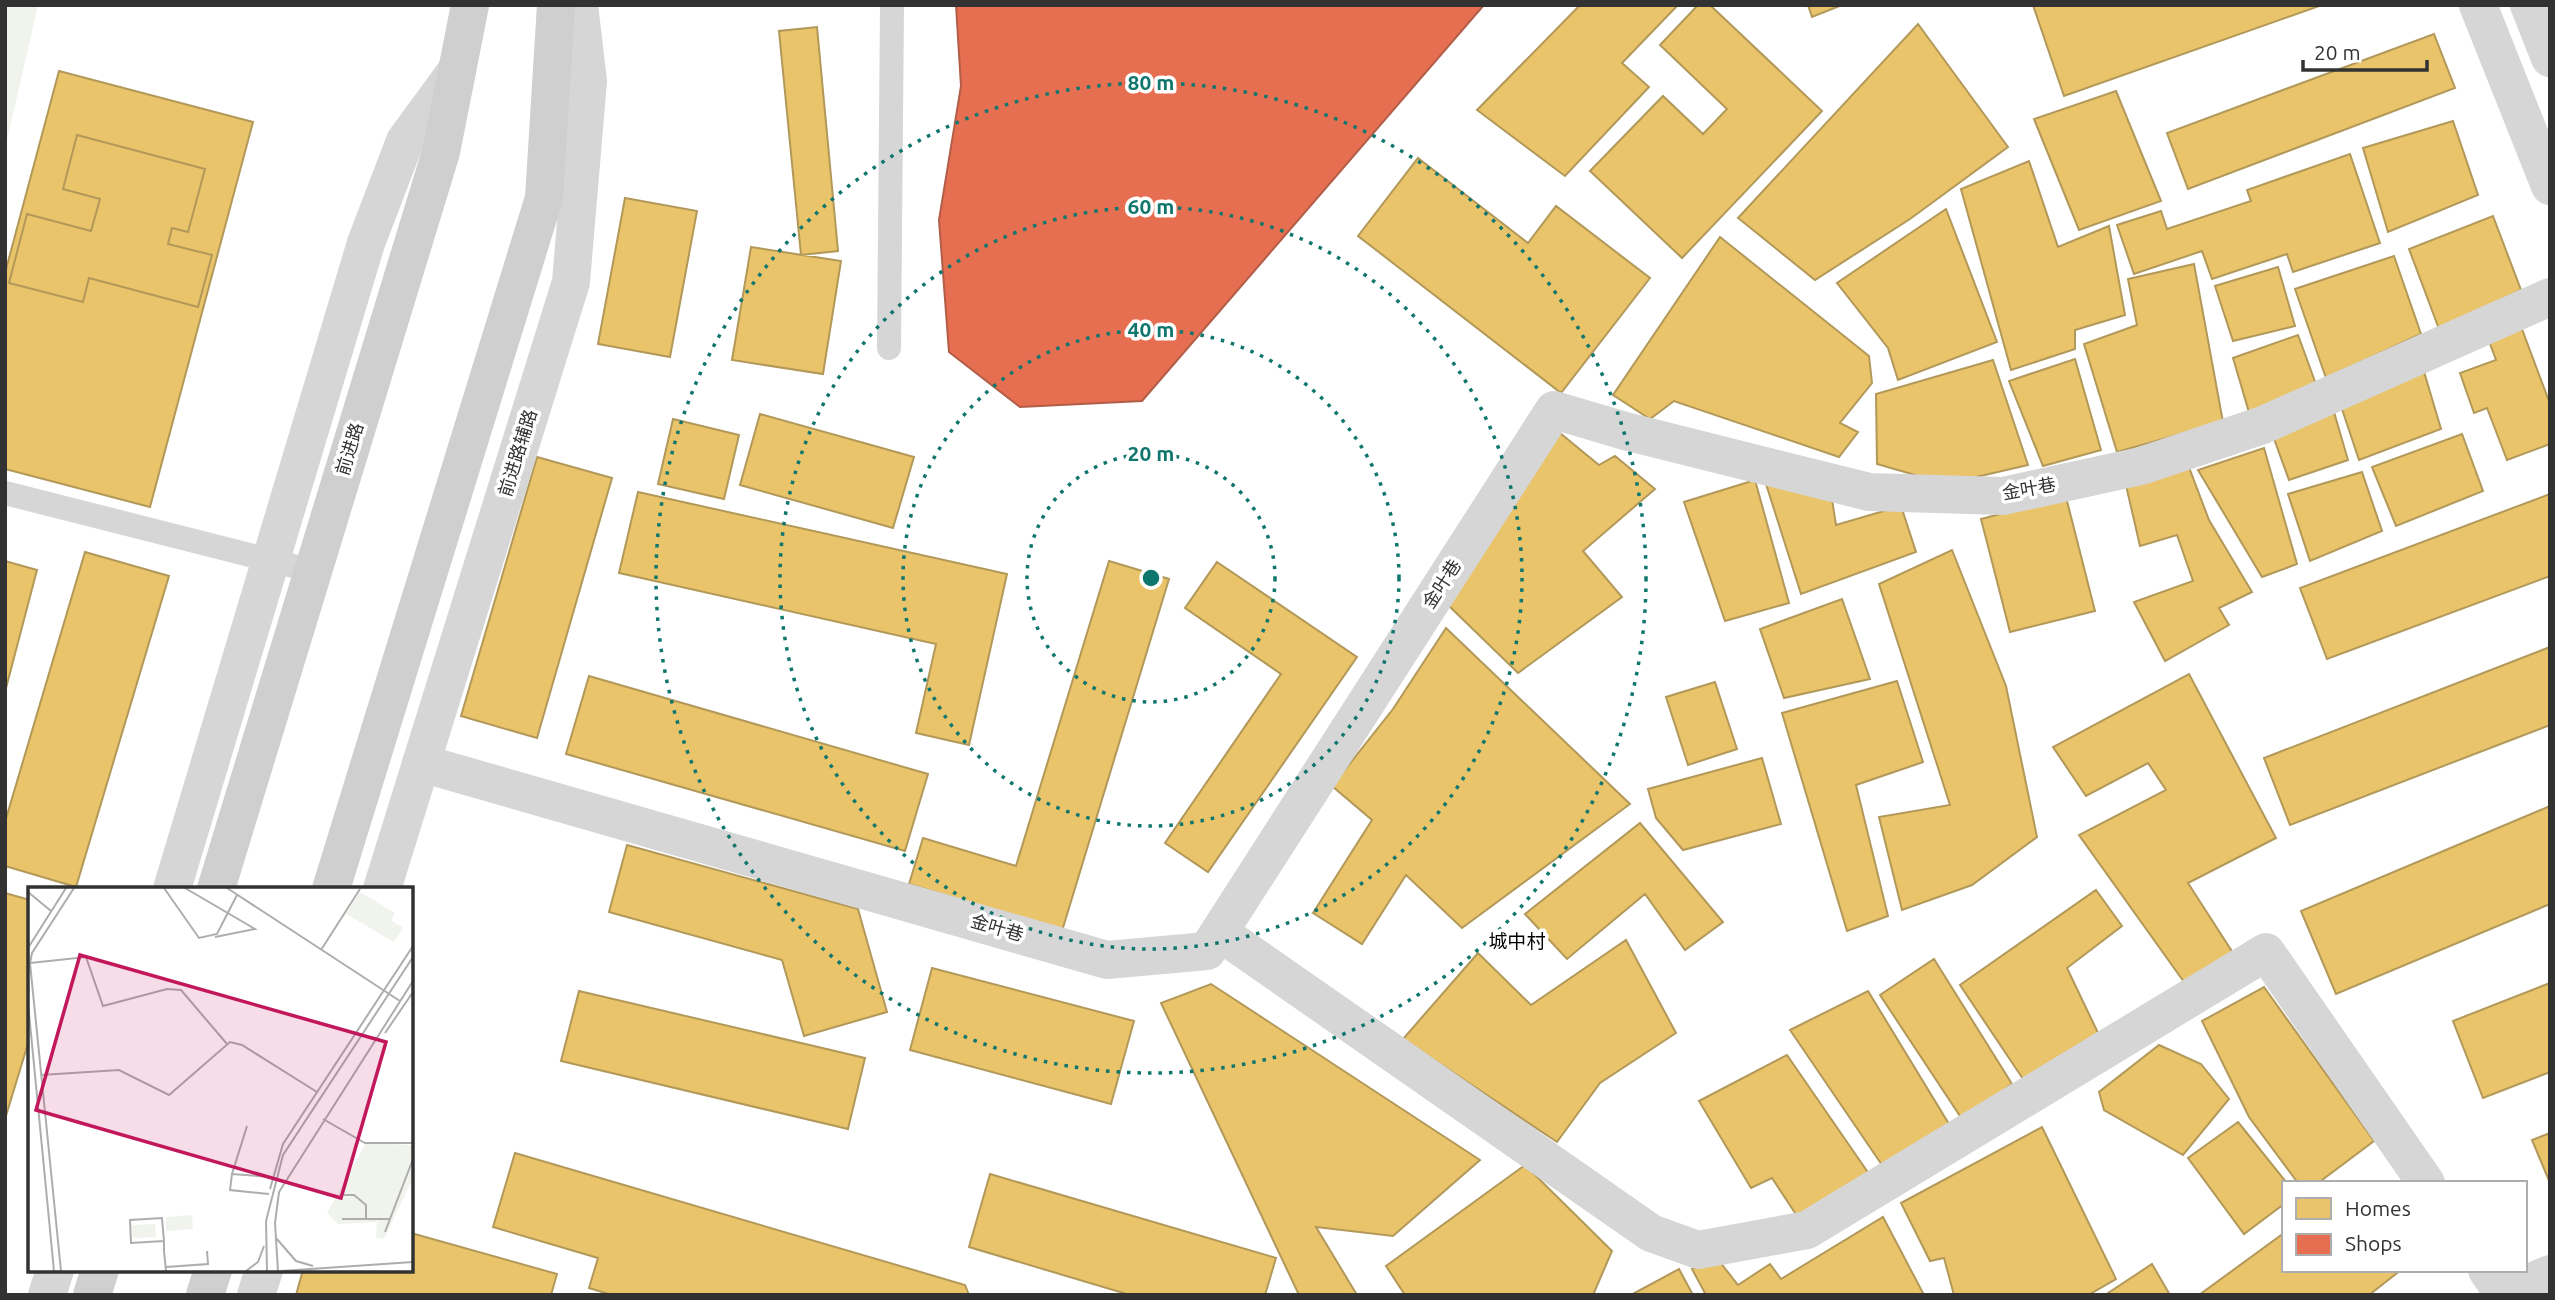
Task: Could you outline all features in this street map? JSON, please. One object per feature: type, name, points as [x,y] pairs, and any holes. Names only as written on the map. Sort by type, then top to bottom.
[{"type":"main road","name":"前进路","points":[[217,887],[441,152],[470,5]]},
{"type":"main road","points":[[332,887],[544,198],[578,6]]},
{"type":"main road","points":[[92,1295],[99,1272]]},
{"type":"main road","points":[[205,1295],[212,1272]]},
{"type":"street","points":[[2477,5],[2548,176]]},
{"type":"street","points":[[2529,5],[2550,58]]},
{"type":"street","name":"前进路辅路","points":[[383,887],[571,282],[588,81],[578,6]]},
{"type":"street","points":[[173,887],[366,243],[405,141],[457,70]]},
{"type":"street","name":"金叶巷","points":[[421,763],[1107,960],[1207,951],[1554,410],[1869,492],[2003,496],[2141,466],[2263,425],[2550,297]]},
{"type":"street","points":[[1219,932],[1651,1233],[1698,1250],[1807,1230],[2266,952],[2425,1181]]},
{"type":"street","points":[[47,1295],[54,1272]]},
{"type":"street","points":[[256,1295],[263,1272]]},
{"type":"street","points":[[2488,1272],[2503,1294],[2550,1275]]},
{"type":"lane","points":[[889,348],[892,5]]},
{"type":"lane","points":[[5,492],[313,570]]},
{"type":"shaded area","points":[[5,5],[38,5],[5,149]]},
{"type":"building: Homes","points":[[1580,5],[1678,5],[1622,63],[1649,87],[1565,176],[1477,110]]},
{"type":"building: Homes","points":[[1698,5],[1710,5],[1822,111],[1682,258],[1590,171],[1663,96],[1703,134],[1727,109],[1660,45]]},
{"type":"building: Homes","points":[[1808,5],[1842,5],[1812,17]]},
{"type":"building: Homes","points":[[2033,5],[2322,5],[2064,96]]},
{"type":"building: Homes","points":[[1918,24],[2008,147],[1910,219],[1815,280],[1738,218]]},
{"type":"building: Homes","points":[[817,27],[838,251],[801,255],[779,31]]},
{"type":"building: Homes","points":[[2434,34],[2455,88],[2188,189],[2167,133]]},
{"type":"building: Homes","points":[[59,71],[253,122],[150,507],[5,469],[5,273]]},
{"type":"building: Homes","points":[[2116,91],[2161,201],[2079,230],[2034,119]]},
{"type":"building: Homes","points":[[2453,121],[2478,195],[2388,232],[2363,148]]},
{"type":"building: Homes","points":[[77,135],[205,169],[188,232],[172,228],[168,244],[212,255],[198,307],[89,278],[83,302],[9,283],[27,214],[91,231],[100,199],[63,189]]},
{"type":"building: Homes","points":[[2350,154],[2380,243],[2293,272],[2287,254],[2212,279],[2202,251],[2134,274],[2117,225],[2161,211],[2167,229],[2251,201],[2247,190]]},
{"type":"building: Homes","points":[[1418,158],[1528,243],[1556,206],[1650,278],[1561,393],[1358,236]]},
{"type":"building: Homes","points":[[2029,161],[2058,247],[2109,226],[2125,315],[2075,330],[2075,349],[2011,370],[1961,189]]},
{"type":"building: Homes","points":[[625,198],[697,211],[670,357],[598,344]]},
{"type":"building: Homes","points":[[1946,209],[1997,342],[1898,380],[1888,348],[1837,283]]},
{"type":"building: Homes","points":[[2493,216],[2521,290],[2439,329],[2409,249]]},
{"type":"building: Homes","points":[[1720,237],[1869,356],[1872,383],[1840,423],[1858,432],[1839,457],[1674,401],[1650,419],[1613,395]]},
{"type":"building: Homes","points":[[751,247],[841,261],[823,374],[732,360]]},
{"type":"building: Homes","points":[[2394,256],[2421,334],[2326,378],[2295,289]]},
{"type":"building: Homes","points":[[2194,264],[2223,422],[2117,452],[2084,344],[2137,325],[2128,279]]},
{"type":"building: Homes","points":[[2278,267],[2295,326],[2233,341],[2215,286]]},
{"type":"building: Homes","points":[[2522,329],[2550,404],[2550,444],[2507,460],[2487,408],[2474,413],[2460,373],[2496,360],[2489,341]]},
{"type":"building: Homes","points":[[2298,335],[2317,387],[2251,419],[2233,358]]},
{"type":"building: Homes","points":[[2075,359],[2101,450],[2043,466],[2009,381]]},
{"type":"building: Homes","points":[[1993,360],[2028,465],[1946,484],[1877,464],[1876,394]]},
{"type":"building: Homes","points":[[2422,365],[2441,429],[2359,460],[2341,406]]},
{"type":"building: Homes","points":[[2334,412],[2348,460],[2289,480],[2273,436]]},
{"type":"building: Homes","points":[[760,414],[914,457],[893,528],[740,485]]},
{"type":"building: Homes","points":[[673,419],[739,435],[724,499],[658,484]]},
{"type":"building: Homes","points":[[1560,433],[1599,465],[1615,456],[1655,489],[1583,551],[1622,597],[1518,673],[1446,603]]},
{"type":"building: Homes","points":[[2462,434],[2483,491],[2396,526],[2372,467]]},
{"type":"building: Homes","points":[[2264,448],[2297,564],[2262,577],[2198,470]]},
{"type":"building: Homes","points":[[537,457],[612,478],[537,738],[461,716]]},
{"type":"building: Homes","points":[[2187,462],[2209,520],[2252,592],[2219,608],[2229,625],[2165,661],[2134,602],[2193,581],[2177,535],[2140,546],[2125,481]]},
{"type":"building: Homes","points":[[2362,472],[2382,531],[2310,561],[2288,494]]},
{"type":"building: Homes","points":[[1755,480],[1789,603],[1725,621],[1684,502]]},
{"type":"building: Homes","points":[[1766,484],[1831,493],[1836,525],[1901,506],[1916,552],[1801,594]]},
{"type":"building: Homes","points":[[638,492],[1007,574],[969,745],[916,733],[936,644],[619,573]]},
{"type":"building: Homes","points":[[2550,494],[2550,576],[2327,659],[2300,588]]},
{"type":"building: Homes","points":[[2066,497],[2095,611],[2010,632],[1981,519]]},
{"type":"building: Homes","points":[[1952,550],[2006,686],[2037,837],[1972,885],[1902,910],[1879,817],[1950,805],[1879,584]]},
{"type":"building: Homes","points":[[85,552],[169,576],[76,887],[5,866],[5,822]]},
{"type":"building: Homes","points":[[5,561],[37,570],[5,692]]},
{"type":"building: Homes","points":[[1109,561],[1169,579],[1062,931],[909,884],[923,838],[1016,866]]},
{"type":"building: Homes","points":[[1217,562],[1357,657],[1208,872],[1165,843],[1281,674],[1185,608]]},
{"type":"building: Homes","points":[[1842,599],[1870,679],[1784,698],[1760,629]]},
{"type":"building: Homes","points":[[1446,628],[1630,804],[1462,928],[1406,875],[1362,944],[1313,913],[1372,820],[1332,786],[1393,709]]},
{"type":"building: Homes","points":[[2550,647],[2550,725],[2290,825],[2264,758]]},
{"type":"building: Homes","points":[[2189,674],[2276,838],[2188,883],[2233,953],[2184,982],[2079,835],[2166,790],[2148,763],[2086,796],[2053,747]]},
{"type":"building: Homes","points":[[589,676],[928,774],[905,851],[566,754]]},
{"type":"building: Homes","points":[[1897,681],[1923,762],[1856,785],[1888,916],[1847,931],[1782,713]]},
{"type":"building: Homes","points":[[1715,682],[1737,749],[1688,765],[1666,697]]},
{"type":"building: Homes","points":[[1762,758],[1781,824],[1683,850],[1656,818],[1648,789]]},
{"type":"building: Homes","points":[[2550,806],[2550,904],[2336,994],[2301,911]]},
{"type":"building: Homes","points":[[1640,823],[1723,922],[1685,950],[1645,894],[1567,959],[1525,914]]},
{"type":"building: Homes","points":[[627,845],[858,909],[887,1012],[804,1036],[782,960],[609,912]]},
{"type":"building: Homes","points":[[2096,890],[2122,926],[2067,968],[2099,1035],[2025,1082],[1960,985]]},
{"type":"building: Homes","points":[[5,893],[28,899],[28,1044],[5,1119]]},
{"type":"building: Homes","points":[[1626,940],[1676,1033],[1600,1083],[1557,1142],[1403,1039],[1478,953],[1531,1005]]},
{"type":"building: Homes","points":[[1934,959],[2012,1084],[1962,1119],[1880,995]]},
{"type":"building: Homes","points":[[932,968],[1134,1021],[1111,1104],[910,1050]]},
{"type":"building: Homes","points":[[2550,983],[2550,1072],[2483,1098],[2453,1021]]},
{"type":"building: Homes","points":[[1211,984],[1480,1160],[1393,1236],[1316,1227],[1357,1295],[1299,1295],[1161,1003]]},
{"type":"building: Homes","points":[[2264,987],[2374,1141],[2321,1181],[2297,1181],[2249,1117],[2202,1021]]},
{"type":"building: Homes","points":[[579,991],[865,1058],[848,1129],[561,1061]]},
{"type":"building: Homes","points":[[1868,991],[1952,1129],[1884,1168],[1790,1030]]},
{"type":"building: Homes","points":[[2159,1045],[2201,1064],[2229,1099],[2183,1155],[2104,1110],[2099,1092]]},
{"type":"building: Homes","points":[[1787,1055],[1869,1174],[1797,1216],[1772,1178],[1751,1188],[1699,1101]]},
{"type":"building: Homes","points":[[2238,1122],[2285,1181],[2282,1181],[2282,1206],[2244,1234],[2188,1158]]},
{"type":"building: Homes","points":[[2042,1127],[2116,1279],[2092,1293],[2094,1295],[1954,1295],[1944,1258],[1930,1261],[1901,1203]]},
{"type":"building: Homes","points":[[2550,1133],[2550,1183],[2532,1140]]},
{"type":"building: Homes","points":[[515,1153],[965,1285],[969,1295],[612,1295],[589,1288],[598,1258],[493,1227]]},
{"type":"building: Homes","points":[[1525,1165],[1612,1251],[1593,1295],[1405,1295],[1386,1266]]},
{"type":"building: Homes","points":[[990,1174],[1276,1258],[1265,1295],[1130,1295],[969,1247]]},
{"type":"building: Homes","points":[[1883,1217],[1924,1295],[1706,1295],[1692,1269],[1716,1257],[1738,1285],[1770,1264],[1781,1279]]},
{"type":"building: Homes","points":[[413,1234],[557,1274],[551,1295],[296,1295],[302,1272],[413,1272]]},
{"type":"building: Homes","points":[[2282,1234],[2282,1272],[2398,1272],[2369,1295],[2199,1295]]},
{"type":"building: Homes","points":[[2152,1264],[2170,1295],[2109,1295],[2108,1293]]},
{"type":"building: Homes","points":[[1679,1269],[1693,1295],[1631,1295]]},
{"type":"building: Shops","points":[[956,5],[1484,5],[1142,401],[1020,407],[949,352],[939,220],[961,86]]},
{"type":"district","name":"城中村","points":[[1517,941]]}]
